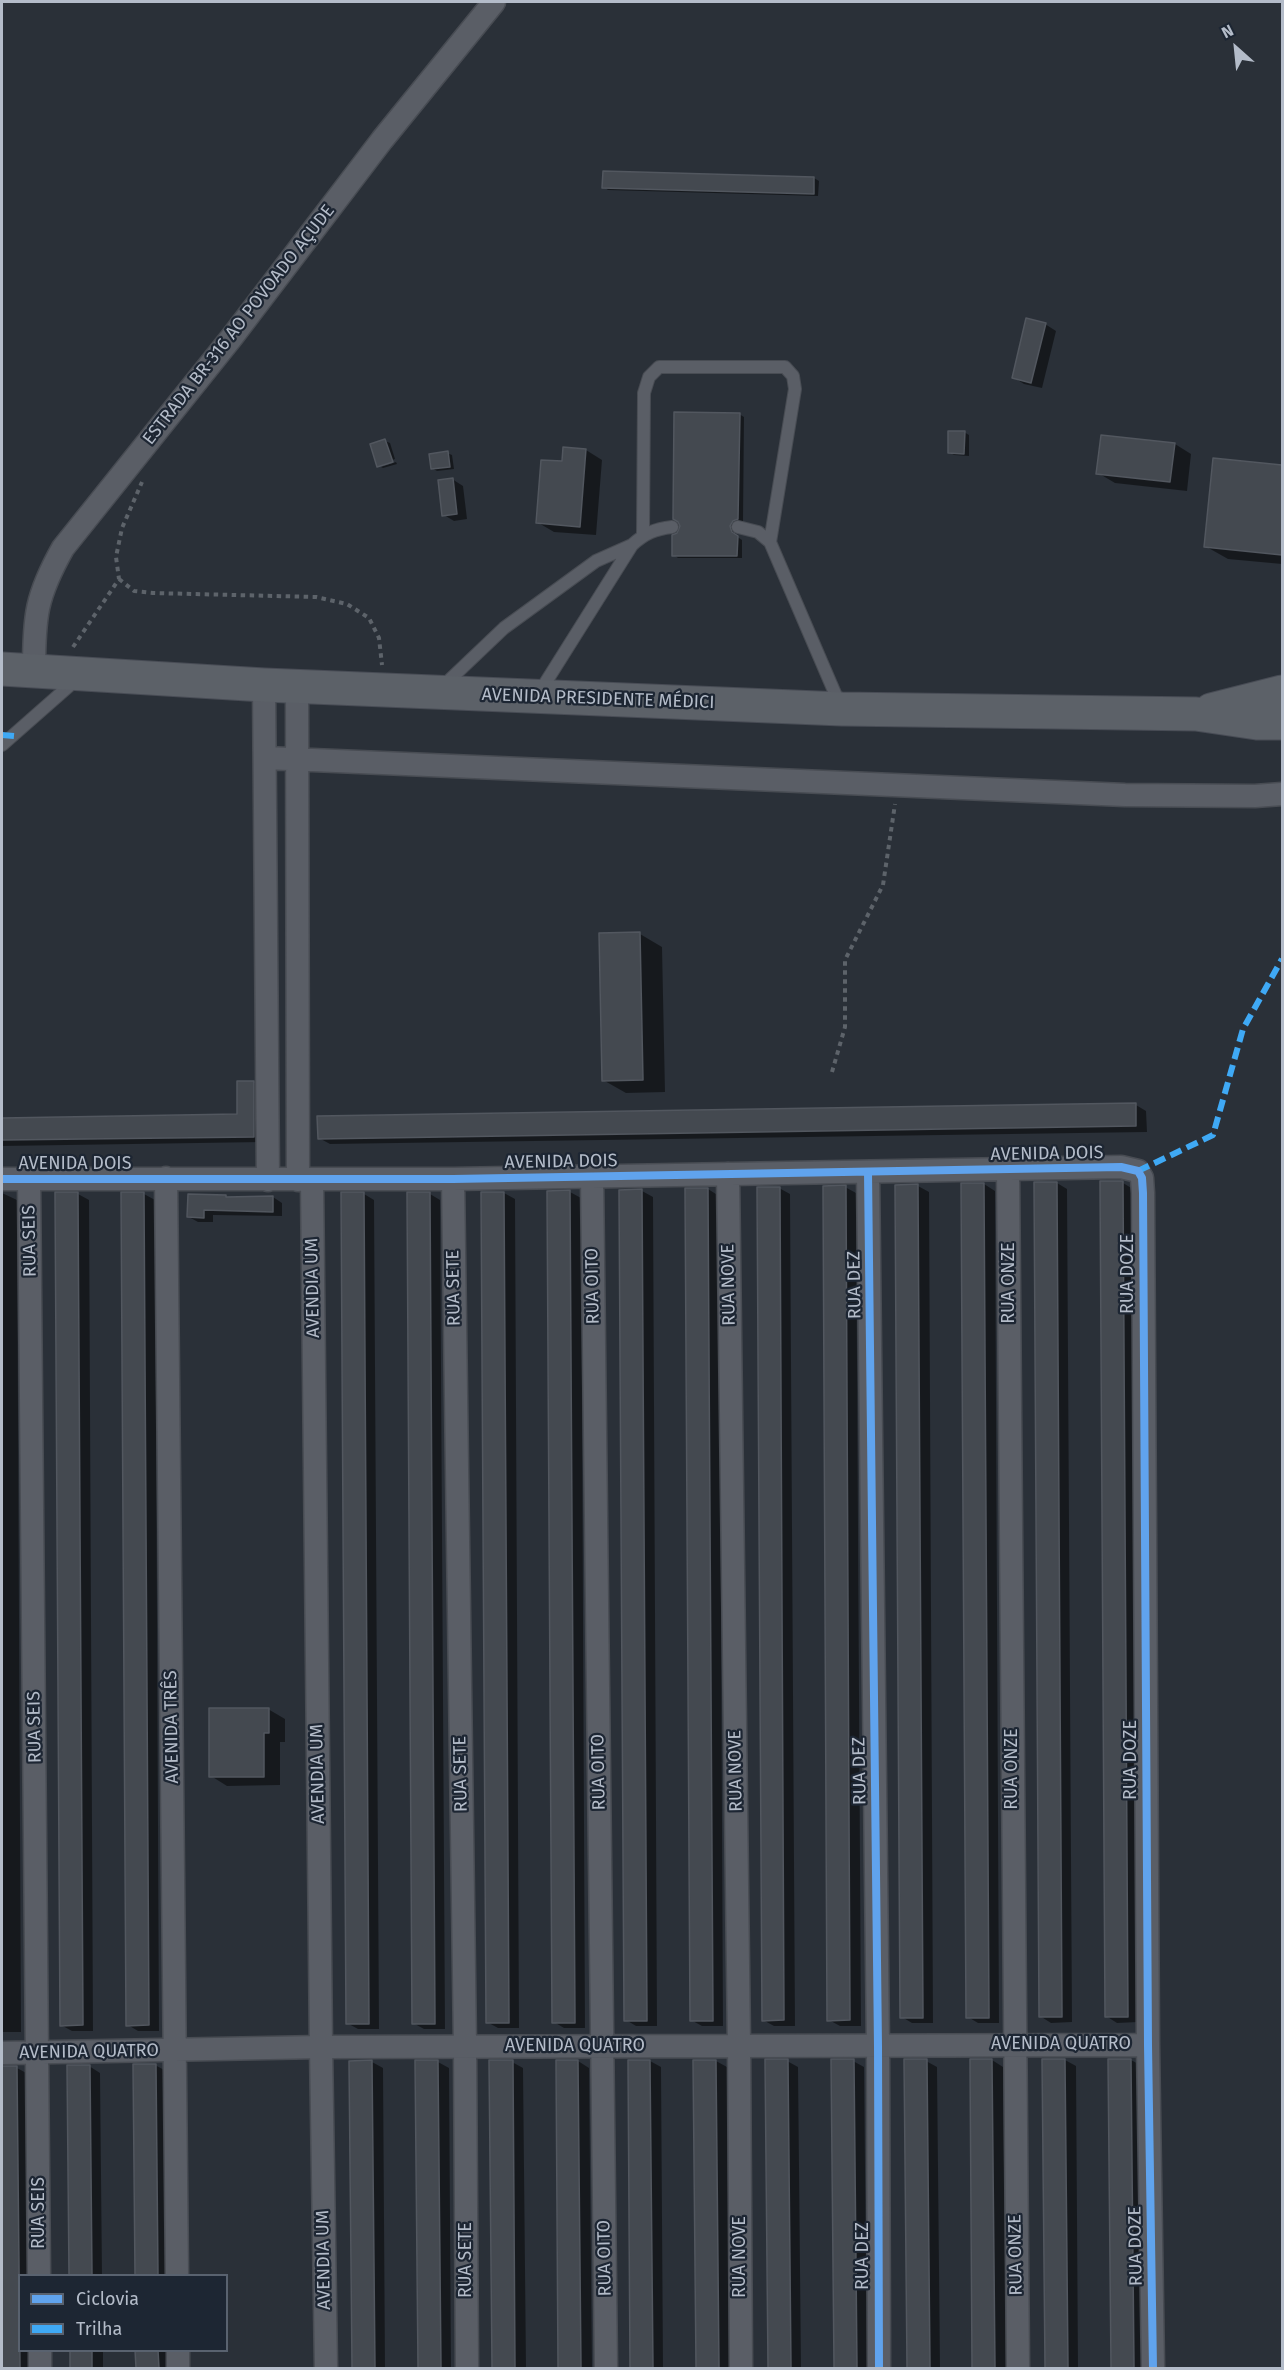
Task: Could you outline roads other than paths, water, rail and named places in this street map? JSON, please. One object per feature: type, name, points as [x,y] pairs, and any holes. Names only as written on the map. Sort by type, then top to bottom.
[{"type":"main road","name":"AVENIDA PRESIDENTE MÉDICI","points":[[2,669],[264,685],[536,697],[842,709],[1196,714],[1257,723],[1282,723]]},
{"type":"main road","name":"AVENIDA PRESIDENTE MÉDICI","points":[[1196,714],[1282,692]]},
{"type":"street","name":"ESTRADA BR-316 AO POVOADO AÇUDE","points":[[58,672],[34,624],[48,573],[63,548],[232,337],[382,140],[494,2]]},
{"type":"street","points":[[264,685],[268,1180]]},
{"type":"street","name":"AVENDIA UM","points":[[297,686],[326,2368]]},
{"type":"street","points":[[266,758],[1125,795],[1255,796],[1282,794]]},
{"type":"street","name":"AVENIDA DOIS","points":[[2,1179],[453,1179],[1121,1167]]},
{"type":"street","name":"RUA DOZE","points":[[1121,1167],[1138,1171],[1142,1178],[1143,1192],[1148,2045],[1153,2368]]},
{"type":"street","name":"RUA ONZE","points":[[1008,1170],[1018,2368]]},
{"type":"street","name":"RUA DEZ","points":[[868,1172],[878,2046],[879,2368]]},
{"type":"street","name":"RUA NOVE","points":[[728,1174],[741,2368]]},
{"type":"street","name":"RUA OITO","points":[[592,1176],[606,2368]]},
{"type":"street","name":"RUA SEIS","points":[[29,1179],[39,2274]]},
{"type":"street","name":"AVENIDA TRÊS","points":[[166,1179],[177,2274]]},
{"type":"street","name":"RUA SETE","points":[[453,1179],[467,2368]]},
{"type":"street","name":"AVENIDA QUATRO","points":[[2,2053],[321,2047],[739,2044],[1148,2045]]},
{"type":"street","points":[[40,2352],[40,2368]]},
{"type":"street","points":[[178,2352],[178,2368]]},
{"type":"lane","points":[[643,535],[644,393],[649,377],[659,367],[785,367],[793,376],[795,389],[770,542]]},
{"type":"lane","points":[[738,526],[758,532],[770,542],[842,709]]},
{"type":"lane","points":[[437,692],[504,628],[596,561],[632,544],[643,535],[656,529],[672,527]]},
{"type":"lane","points":[[536,697],[632,544]]},
{"type":"lane","points":[[2,745],[58,672]]}]
